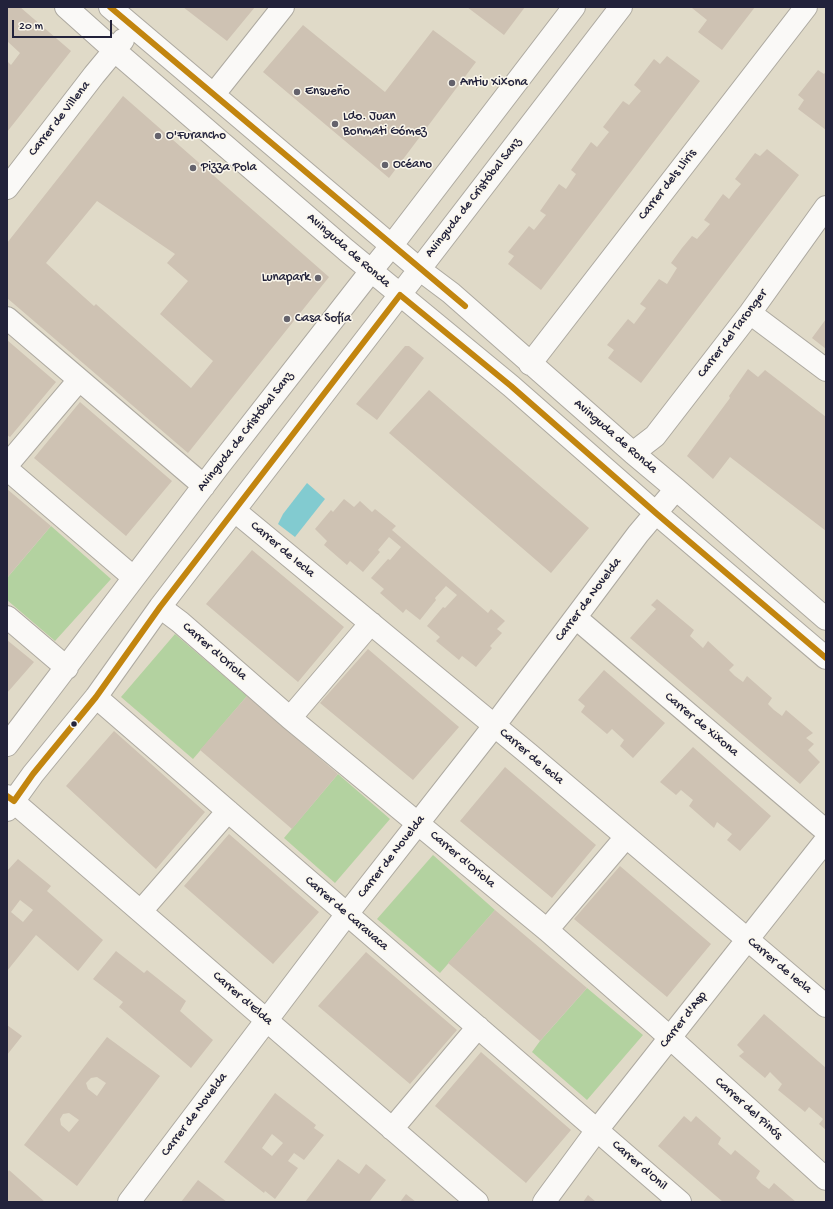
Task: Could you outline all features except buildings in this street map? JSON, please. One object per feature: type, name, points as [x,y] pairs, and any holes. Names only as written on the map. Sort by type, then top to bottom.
[{"type":"street","name":"Avinguda de Ronda","points":[[66,7],[371,271],[511,386],[657,514],[826,658]]},
{"type":"street","name":"Avinguda de Ronda","points":[[110,7],[419,269],[451,294],[633,454],[676,489],[826,619]]},
{"type":"street","points":[[214,94],[283,7]]},
{"type":"street","name":"Avinguda de Cristóbal Sanz","points":[[7,745],[67,668],[134,577],[392,245],[574,7]]},
{"type":"street","name":"Avinguda de Cristóbal Sanz","points":[[9,802],[96,697],[160,608],[621,7]]},
{"type":"street","name":"Carrer dels Lliris","points":[[530,364],[806,7]]},
{"type":"street","points":[[114,50],[133,28]]},
{"type":"street","name":"Carrer de Villena","points":[[7,188],[114,50]]},
{"type":"street","name":"Carrer del Taronger","points":[[633,454],[656,436],[750,313],[826,207]]},
{"type":"street","points":[[750,313],[826,370]]},
{"type":"street","points":[[7,318],[204,486]]},
{"type":"street","points":[[7,465],[79,380]]},
{"type":"street","points":[[7,469],[134,577]]},
{"type":"street","points":[[657,514],[676,489]]},
{"type":"street","name":"Carrer de Iecla","points":[[235,511],[494,726],[826,1006]]},
{"type":"street","name":"Carrer de Novelda","points":[[129,1202],[347,914],[494,726],[638,534],[657,514]]},
{"type":"street","name":"Carrer d'Oriola","points":[[160,608],[180,622],[290,718],[547,930],[669,1038]]},
{"type":"street","points":[[7,617],[67,668]]},
{"type":"street","name":"Carrer de Xixona","points":[[576,618],[826,831]]},
{"type":"street","points":[[290,718],[371,624]]},
{"type":"street","name":"Carrer de Caravaca","points":[[96,697],[597,1130]]},
{"type":"street","name":"Carrer d'Elda","points":[[9,802],[141,911],[477,1202]]},
{"type":"street","points":[[141,911],[228,811]]},
{"type":"street","points":[[547,930],[626,837]]},
{"type":"street","name":"Carrer d'Asp","points":[[544,1202],[597,1130],[826,840]]},
{"type":"street","points":[[392,1129],[478,1027]]},
{"type":"street","name":"Carrer del Pinós","points":[[669,1038],[826,1179]]},
{"type":"street","name":"Carrer d'Onil","points":[[597,1130],[680,1202]]},
{"type":"green space","points":[[51,526],[111,579],[55,641],[7,600],[7,578]]},
{"type":"green space","points":[[175,634],[247,696],[193,759],[121,697]]},
{"type":"green space","points":[[338,774],[390,819],[335,883],[284,838]]},
{"type":"green space","points":[[433,855],[495,910],[440,973],[377,919]]},
{"type":"green space","points":[[587,988],[643,1035],[587,1100],[532,1052]]},
{"type":"water","points":[[307,483],[325,499],[295,537],[278,524],[283,514]]},
{"type":"transit line","points":[[110,7],[465,306]]},
{"type":"transit line","points":[[7,796],[14,801],[33,774],[96,697],[160,607],[400,295],[511,386],[657,514],[826,658]]},
{"type":"place","name":"Antiu Xixona","points":[[452,83]]},
{"type":"place","name":"Ensueño","points":[[297,92]]},
{"type":"place","name":"Ldo. Juan Bonmati Gómez","points":[[335,124]]},
{"type":"place","name":"O'Furancho","points":[[158,136]]},
{"type":"place","name":"Océano","points":[[385,165]]},
{"type":"place","name":"Pizza Pola","points":[[193,168]]},
{"type":"place","name":"Lunapark","points":[[318,278]]},
{"type":"place","name":"Casa Sofía","points":[[287,319]]}]
